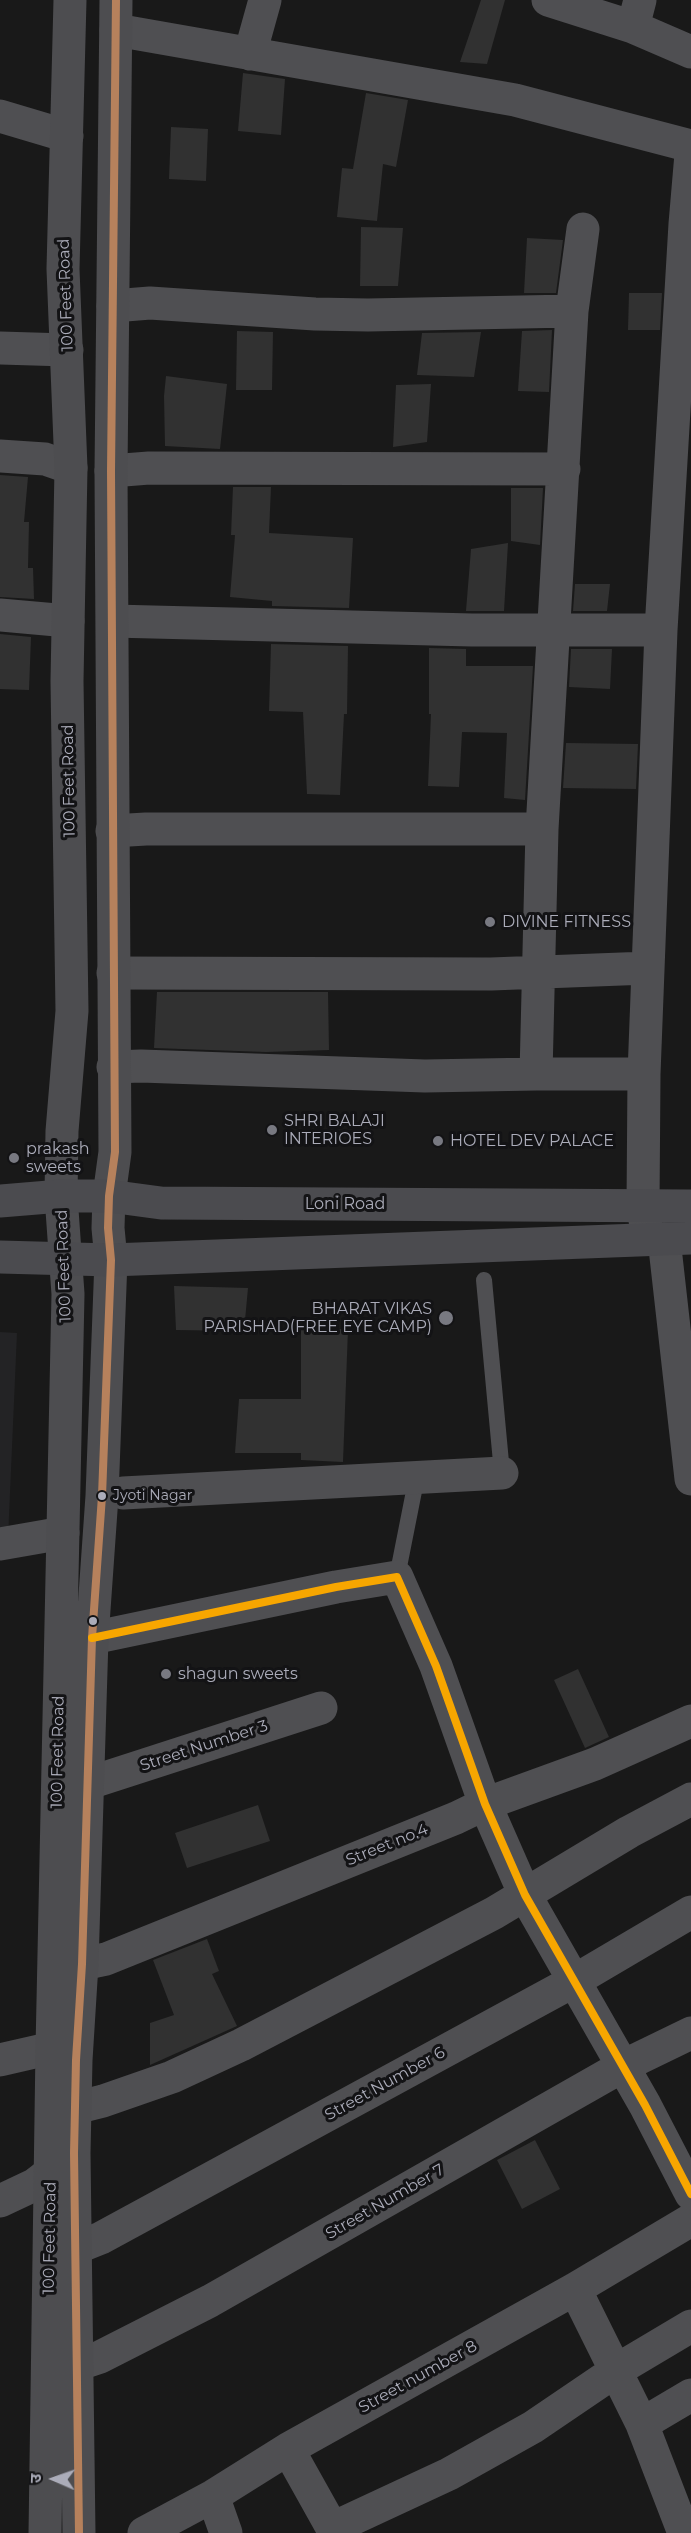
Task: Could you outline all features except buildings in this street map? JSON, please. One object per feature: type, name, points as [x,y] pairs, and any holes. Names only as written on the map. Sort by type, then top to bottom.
[{"type":"highway","name":"Loni Road","points":[[0,1201],[61,1196],[109,1196],[161,1203],[691,1206]]},
{"type":"highway","points":[[0,1257],[111,1260],[668,1239]]},
{"type":"main road","name":"100 Feet Road","points":[[70,0],[63,268],[71,468],[68,621],[72,1011],[63,1102],[61,1196],[68,1294],[52,2048],[63,2163],[76,2248],[79,2533]]},
{"type":"main road","name":"100 Feet Road","points":[[45,2533],[63,2163],[75,2108],[92,1638],[102,1496],[111,1260],[108,1228],[109,1196],[115,1152],[111,471],[116,15]]},
{"type":"main road","points":[[67,350],[113,352]]},
{"type":"street","points":[[250,54],[265,0]]},
{"type":"street","points":[[548,0],[636,13],[691,52]]},
{"type":"street","points":[[116,15],[250,54],[515,100],[691,146]]},
{"type":"street","points":[[0,116],[67,136]]},
{"type":"street","points":[[691,154],[685,313],[661,630],[648,968],[643,1206],[668,1239],[691,1479]]},
{"type":"street","points":[[536,1074],[542,829],[572,311],[583,230]]},
{"type":"street","points":[[113,306],[150,303],[347,314],[572,311]]},
{"type":"street","points":[[0,348],[67,350]]},
{"type":"street","points":[[0,456],[45,459],[71,468]]},
{"type":"street","points":[[111,471],[149,468],[564,469]]},
{"type":"street","points":[[0,615],[68,621]]},
{"type":"street","points":[[113,621],[661,630]]},
{"type":"street","points":[[112,831],[147,829],[542,829]]},
{"type":"street","points":[[113,973],[538,973],[648,968]]},
{"type":"street","points":[[113,1067],[141,1066],[414,1076],[645,1074]]},
{"type":"street","points":[[123,1493],[502,1473]]},
{"type":"street","points":[[0,1544],[63,1533]]},
{"type":"street","points":[[92,1638],[336,1587],[397,1577],[436,1666],[485,1804],[525,1895],[623,2066],[691,2194]]},
{"type":"street","name":"Street Number 3","points":[[86,1784],[321,1708]]},
{"type":"street","name":"Street no.4","points":[[82,1964],[106,1959],[456,1818],[485,1804],[595,1764],[691,1721]]},
{"type":"street","points":[[75,2108],[103,2101],[172,2077],[241,2045],[404,1962],[525,1895],[629,1832],[691,1798]]},
{"type":"street","name":"Street Number 6","points":[[76,2248],[101,2238],[574,1981],[691,1912]]},
{"type":"street","name":"Street Number 7","points":[[76,2365],[100,2356],[210,2301],[623,2066],[691,2032]]},
{"type":"street","points":[[0,2060],[52,2048]]},
{"type":"street","points":[[0,2201],[34,2185],[63,2163]]},
{"type":"street","name":"Street number 8","points":[[144,2533],[213,2496],[288,2449],[575,2289],[691,2220]]},
{"type":"street","points":[[575,2289],[642,2424],[681,2529]]},
{"type":"street","points":[[288,2449],[334,2531],[450,2474],[533,2427],[617,2370],[691,2326]]},
{"type":"street","points":[[642,2424],[691,2395]]},
{"type":"street","points":[[213,2496],[226,2533]]},
{"type":"lane","points":[[484,1280],[502,1473]]},
{"type":"lane","points":[[397,1577],[417,1476]]},
{"type":"shaded area","points":[[0,1332],[17,1333],[8,1539],[0,1540]]},
{"type":"transit line","points":[[79,2533],[74,2153],[76,2060],[82,1964],[92,1638],[102,1496],[111,1260],[108,1228],[109,1196],[115,1152],[111,471],[116,0]]},
{"type":"transit line","points":[[92,1638],[336,1587],[397,1577],[436,1666],[485,1804],[525,1895],[645,2105],[691,2194]]},
{"type":"place","name":"DIVINE FITNESS","points":[[490,922]]},
{"type":"place","name":"SHRI BALAJI INTERIOES","points":[[272,1130]]},
{"type":"place","name":"HOTEL DEV PALACE","points":[[438,1141]]},
{"type":"place","name":"prakash sweets","points":[[14,1158]]},
{"type":"place","name":"BHARAT VIKAS PARISHAD(FREE EYE CAMP)","points":[[446,1318]]},
{"type":"place","name":"Jyoti Nagar","points":[[102,1496]]},
{"type":"place","name":"shagun sweets","points":[[166,1674]]}]
